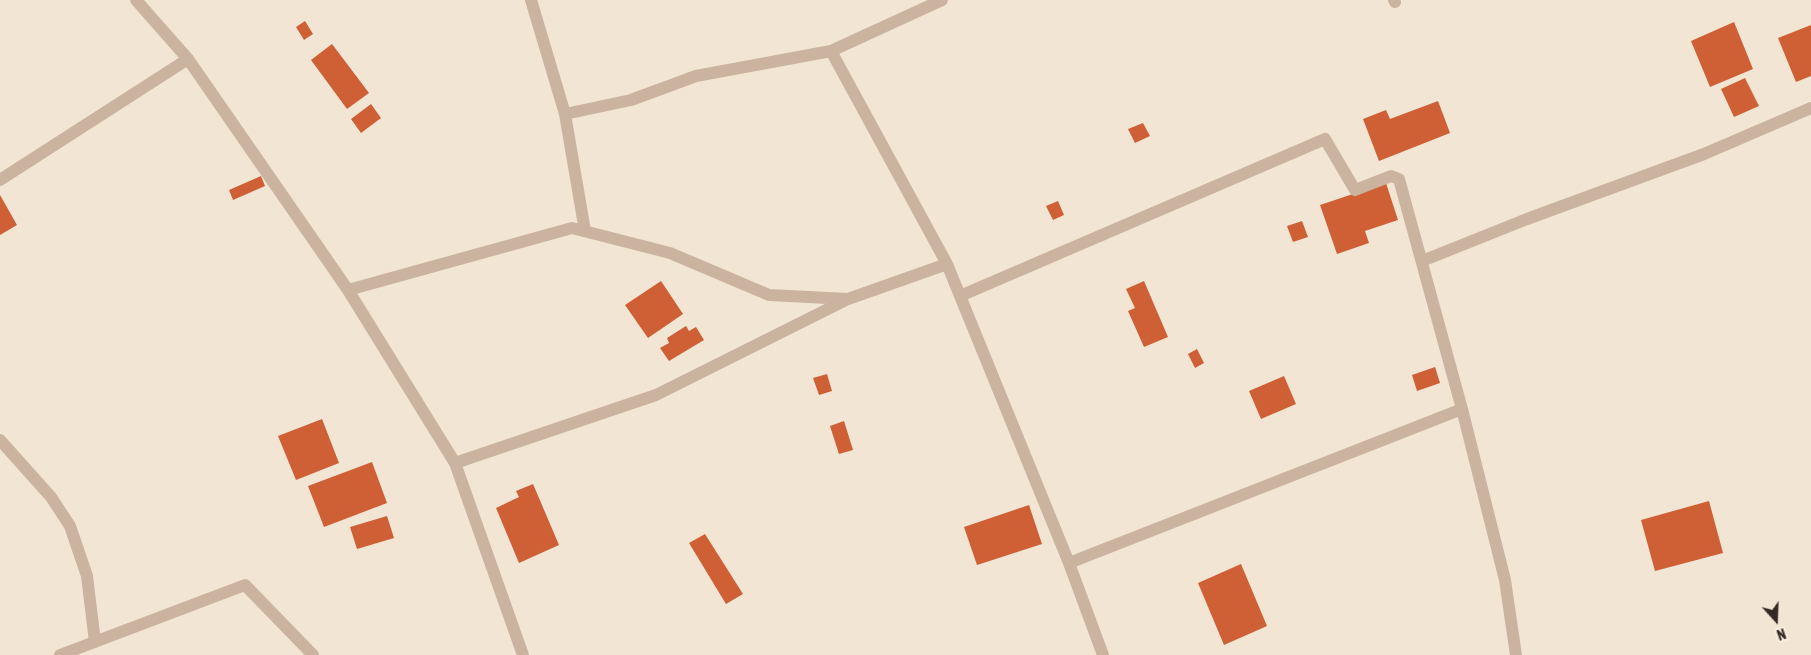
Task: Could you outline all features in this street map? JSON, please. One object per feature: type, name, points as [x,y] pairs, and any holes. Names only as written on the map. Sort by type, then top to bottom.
[{"type":"street","points":[[136,0],[188,59],[348,290],[455,463],[523,655]]},
{"type":"street","points":[[531,0],[565,114],[585,231]]},
{"type":"street","points":[[565,114],[631,100],[696,76],[831,51],[942,0]]},
{"type":"street","points":[[831,51],[947,264],[1069,563],[1103,655]]},
{"type":"street","points":[[0,180],[188,59]]},
{"type":"street","points":[[1422,262],[1526,219],[1704,154],[1811,108]]},
{"type":"street","points":[[960,296],[1325,139],[1354,190],[1391,176],[1399,179],[1462,409],[1505,580],[1516,655]]},
{"type":"street","points":[[348,290],[572,228],[670,253],[769,295],[848,299]]},
{"type":"street","points":[[455,463],[656,395],[848,299],[947,264]]},
{"type":"street","points":[[1069,563],[1462,409]]},
{"type":"street","points":[[0,440],[50,497],[70,526],[87,576],[95,642]]},
{"type":"street","points":[[60,655],[245,585],[313,655]]},
{"type":"building","points":[[305,21],[313,34],[304,40],[296,27]]},
{"type":"building","points":[[1734,22],[1753,69],[1710,87],[1691,41]]},
{"type":"building","points":[[1811,25],[1811,76],[1796,82],[1778,38]]},
{"type":"building","points":[[332,44],[369,93],[347,109],[311,60]]},
{"type":"building","points":[[1745,78],[1759,106],[1734,117],[1721,89]]},
{"type":"building","points":[[1438,101],[1450,133],[1379,161],[1363,119],[1386,110],[1390,119]]},
{"type":"building","points":[[371,104],[381,118],[361,133],[351,119]]},
{"type":"building","points":[[1143,123],[1150,136],[1135,143],[1128,129]]},
{"type":"building","points":[[261,176],[265,186],[233,200],[229,190]]},
{"type":"building","points":[[1386,183],[1398,220],[1365,231],[1369,243],[1337,254],[1320,205]]},
{"type":"building","points":[[0,195],[17,225],[0,235]]},
{"type":"building","points":[[1058,201],[1064,215],[1053,220],[1046,206]]},
{"type":"building","points":[[1302,221],[1308,237],[1293,242],[1287,226]]},
{"type":"building","points":[[661,281],[683,314],[648,338],[625,305]]},
{"type":"building","points":[[1144,281],[1168,337],[1144,347],[1128,311],[1135,308],[1126,289]]},
{"type":"building","points":[[686,326],[689,331],[696,327],[704,340],[669,361],[660,348],[669,343],[667,338]]},
{"type":"building","points":[[1197,349],[1204,363],[1195,368],[1188,354]]},
{"type":"building","points":[[1435,367],[1440,383],[1417,391],[1412,375]]},
{"type":"building","points":[[827,374],[832,391],[819,395],[813,378]]},
{"type":"building","points":[[1284,376],[1296,404],[1261,419],[1249,391]]},
{"type":"building","points":[[322,419],[339,463],[296,480],[278,436]]},
{"type":"building","points":[[844,421],[853,450],[839,454],[830,426]]},
{"type":"building","points":[[372,462],[387,503],[324,527],[308,486]]},
{"type":"building","points":[[533,484],[559,545],[519,563],[496,508],[519,497],[516,491]]},
{"type":"building","points":[[1709,501],[1723,553],[1655,571],[1641,520]]},
{"type":"building","points":[[1029,505],[1042,544],[977,565],[964,527]]},
{"type":"building","points":[[387,516],[394,538],[357,549],[350,527]]},
{"type":"building","points":[[705,534],[743,594],[726,604],[689,543]]},
{"type":"building","points":[[1241,564],[1267,626],[1224,645],[1198,583]]}]
